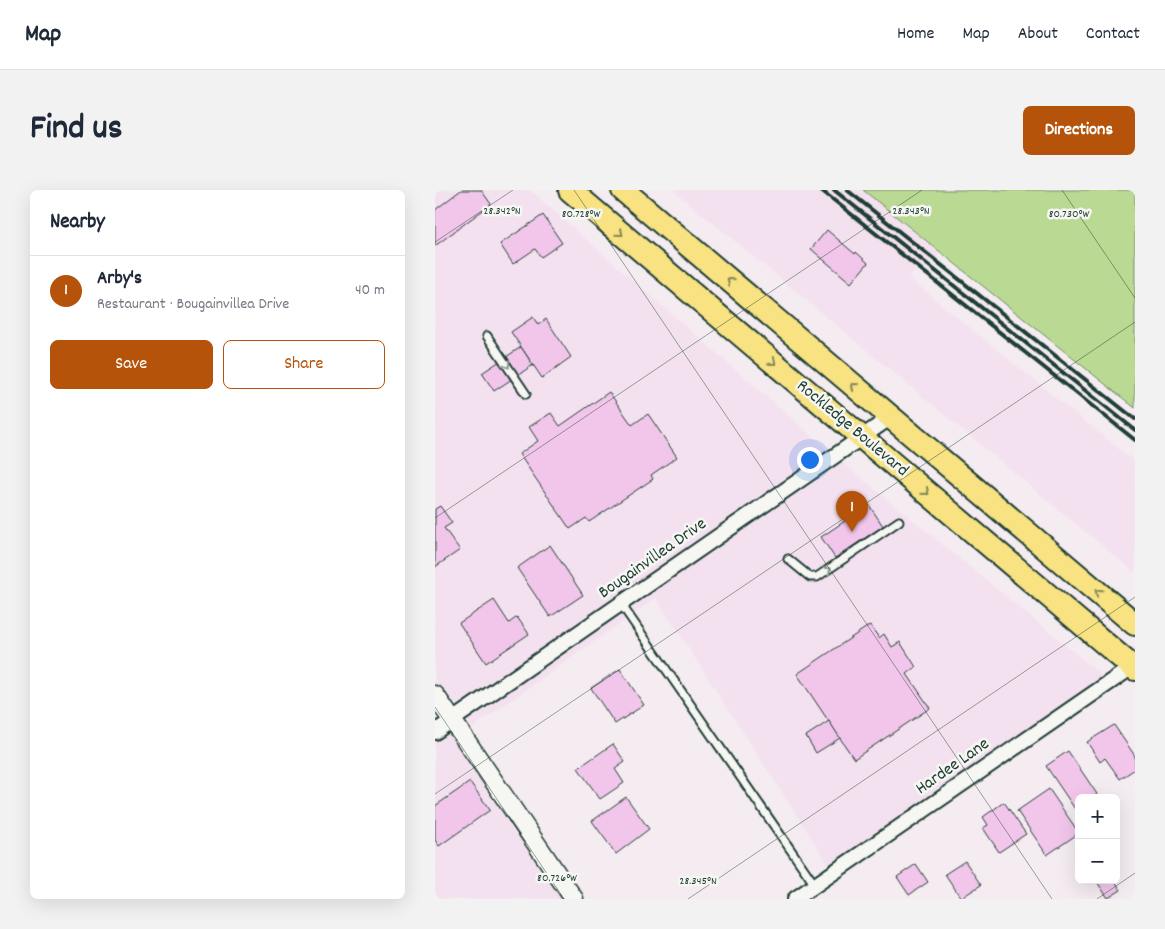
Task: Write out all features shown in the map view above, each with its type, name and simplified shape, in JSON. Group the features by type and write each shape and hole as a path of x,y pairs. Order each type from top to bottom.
{"main road":[{"name":"Rockledge Boulevard","path":"570,190 1134,667"},
{"name":"Rockledge Boulevard","path":"623,190 1135,624"}],"street":[{"name":"Bougainvillea Drive","path":"435,732 891,417"},
{"name":"Hardee Lane","path":"795,899 1134,667"},
{"path":"435,695 574,899"}],"lane":[{"path":"487,336 526,394"},
{"path":"788,559 810,577 817,577 899,521"},
{"path":"621,604 815,885"}],"shaded area":[{"path":"435,190 530,190 829,451 453,710 435,683"},
{"path":"673,190 863,190 941,254 908,277 1135,462 1135,573"},
{"path":"842,462 1104,677 819,873 829,865 656,598 468,731 463,723"},
{"path":"451,731 565,899 435,899 435,741"}],"green space":[{"path":"863,190 1135,190 1135,408"}],"building":[{"path":"461,190 481,190 491,204 435,246 435,210"},
{"path":"543,215 562,243 541,257 535,249 513,264 500,244"},
{"path":"827,230 868,263 851,283 811,249"},
{"path":"533,317 538,325 546,319 571,357 542,378 511,332"},
{"path":"521,347 533,365 494,391 482,373"},
{"path":"609,392 632,425 648,414 677,457 651,475 653,479 589,522 586,518 570,529 519,454 538,441 529,427 551,413 560,426"},
{"path":"869,505 883,526 835,558 821,537"},
{"path":"440,506 452,523 444,528 460,550 435,567 435,509"},
{"path":"550,545 583,595 550,617 517,568"},
{"path":"494,600 509,623 517,617 529,634 486,663 459,623"},
{"path":"870,625 879,638 884,634 892,647 900,642 916,667 907,674 930,708 854,759 797,674"},
{"path":"620,669 644,705 615,724 591,688"},
{"path":"829,721 840,738 816,753 806,736"},
{"path":"1114,725 1135,756 1135,769 1120,779 1105,758 1100,762 1087,742"},
{"path":"613,744 625,762 615,769 624,783 600,799 578,768"},
{"path":"1068,751 1097,794 1075,794 1075,809 1046,766"},
{"path":"470,782 490,810 439,846 435,840 435,806"},
{"path":"1049,789 1075,827 1075,836 1047,855 1017,811"},
{"path":"626,797 649,829 616,854 592,821"},
{"path":"1004,802 1026,834 999,852 983,828 988,825 983,817"},
{"path":"965,861 981,885 961,898 945,874"},
{"path":"916,864 928,882 909,895 897,877"},
{"path":"1098,884 1117,884 1121,890 1108,898"}],"railway":[{"path":"821,190 1135,440"},
{"path":"834,190 1135,430"},
{"path":"847,190 1135,419"}],"place":[{"name":"Arby's","path":"852,532"}]}
